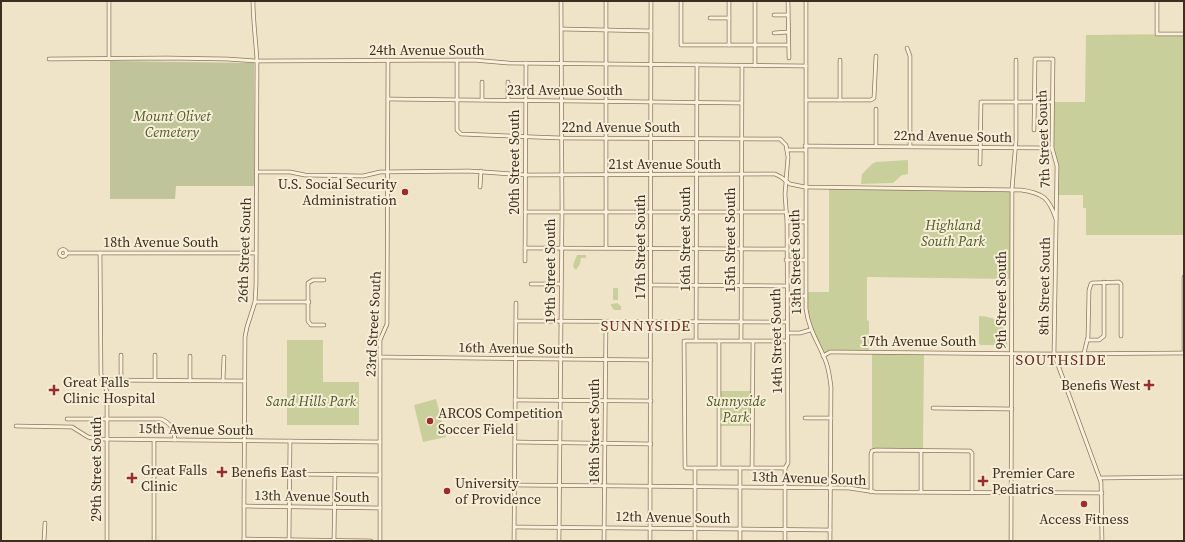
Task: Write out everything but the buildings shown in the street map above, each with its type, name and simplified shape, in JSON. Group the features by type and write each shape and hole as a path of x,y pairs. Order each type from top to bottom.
{"street":[{"path":"108,58 109,1"},
{"name":"26th Street South","path":"244,540 246,332 255,302 256,253 257,61 253,20 253,1"},
{"name":"19th Street South","path":"559,541 562,248 561,1"},
{"path":"606,1 606,248"},
{"name":"17th Street South","path":"650,541 652,1"},
{"path":"681,1 681,45 788,45"},
{"path":"729,1 729,45"},
{"path":"755,1 756,66"},
{"path":"788,1 789,58"},
{"name":"13th Street South","path":"806,1 805,296 810,330 823,356 830,377 830,541"},
{"path":"1157,1 1157,34 1184,34"},
{"path":"774,15 788,15"},
{"path":"710,18 729,18"},
{"path":"562,29 652,31"},
{"path":"774,32 788,32"},
{"path":"907,48 910,56 910,146"},
{"path":"806,100 871,100 874,98 876,56"},
{"name":"24th Avenue South","path":"49,59 227,59 257,61 457,60 561,64 806,66"},
{"name":"7th Street South","path":"1035,102 1035,59 1053,59 1052,148 1057,166 1056,219"},
{"name":"23rd Street South","path":"380,541 380,340 387,324 388,60"},
{"path":"457,60 457,100"},
{"path":"840,60 840,100"},
{"name":"9th Street South","path":"1011,541 1012,189 1014,148 1016,140 1016,60"},
{"name":"20th Street South","path":"526,63 526,260"},
{"name":"16th Street South","path":"696,341 697,65"},
{"name":"15th Street South","path":"741,342 742,66"},
{"path":"482,82 482,100"},
{"path":"508,82 508,100"},
{"name":"23rd Avenue South","path":"388,99 741,103"},
{"name":"22nd Avenue South","path":"457,100 457,130 458,133 464,135 561,138 776,139 783,142 788,150 805,148 876,146 1052,148"},
{"path":"980,164 981,102 1052,102"},
{"path":"1034,130 1035,102"},
{"path":"876,109 876,146"},
{"name":"14th Street South","path":"785,541 785,468 788,462 786,212 788,150"},
{"name":"21st Avenue South","path":"256,172 290,172 305,175 362,176 388,172 480,172 526,175 775,174 781,176 794,185 805,187 1012,189 1028,191 1046,198 1056,219"},
{"path":"480,172 480,187"},
{"path":"525,212 786,212"},
{"name":"8th Street South","path":"1054,354 1056,219"},
{"path":"787,222 805,222"},
{"path":"525,248 786,249"},
{"name":"18th Avenue South","path":"66,253 256,253"},
{"name":"29th Street South","path":"100,253 102,380 107,392 107,541"},
{"path":"786,260 805,260"},
{"path":"1184,277 1184,353"},
{"path":"324,280 313,280 308,283 309,324 324,325"},
{"path":"1084,353 1088,300 1091,284 1095,282 1119,282 1122,286 1121,336"},
{"path":"1086,340 1098,340 1104,336 1104,282"},
{"path":"531,284 561,284"},
{"path":"651,285 786,286"},
{"path":"787,296 805,296"},
{"path":"255,302 309,302"},
{"path":"514,541 516,303"},
{"path":"516,320 786,322"},
{"name":"18th Street South","path":"604,541 606,321"},
{"path":"787,333 800,333 810,330"},
{"path":"785,468 686,468 684,465 684,341 788,341"},
{"path":"719,342 719,468"},
{"path":"752,468 753,342"},
{"name":"17th Avenue South","path":"823,356 830,352 1054,354 1184,353"},
{"path":"121,354 121,380"},
{"path":"1054,354 1100,478 1102,493 1102,541"},
{"path":"155,355 155,380"},
{"path":"190,356 190,380"},
{"path":"223,381 224,357"},
{"name":"16th Avenue South","path":"380,357 651,360"},
{"path":"102,380 245,381"},
{"path":"515,400 651,401"},
{"path":"933,408 1012,409"},
{"path":"805,418 831,418"},
{"path":"67,419 161,419 171,425 175,433 175,440"},
{"name":"15th Avenue South","path":"16,426 66,426 72,427 88,437 96,439 380,442"},
{"path":"154,440 154,541"},
{"path":"289,540 290,441"},
{"path":"515,442 650,444"},
{"path":"921,450 921,492"},
{"path":"870,492 872,451 921,450 971,452 972,493"},
{"path":"695,468 695,541"},
{"path":"740,468 740,541"},
{"path":"289,474 380,475"},
{"path":"334,541 335,474"},
{"path":"1100,478 1184,476"},
{"name":"13th Avenue South","path":"515,485 849,488 870,492 1102,493"},
{"name":"13th Avenue South","path":"244,506 380,508"},
{"path":"44,541 45,523"},
{"name":"12th Avenue South","path":"515,527 830,530"},
{"path":"244,540 371,541"}],"green space":[{"path":"1184,34 1184,235 1086,235 1086,208 1083,208 1083,195 1056,195 1057,166 1052,148 1052,102 1085,102 1086,35"},
{"name":"Mount Olivet Cemetery","path":"110,61 254,63 254,186 176,186 175,199 110,199"},
{"path":"908,160 908,174 902,175 893,183 861,184 862,174 872,164 876,162"},
{"name":"Highland South Park","path":"829,187 1012,189 1012,279 867,277 869,352 836,352 823,356 810,330 805,292 829,292"},
{"path":"577,255 586,255 586,258 581,258 580,264 576,270 573,265"},
{"path":"613,288 618,288 618,300 613,300"},
{"path":"617,303 621,306 621,310 614,310 611,306 611,304"},
{"path":"979,316 992,318 1004,328 1007,345 979,344"},
{"name":"Sand Hills Park","path":"287,340 323,340 323,382 359,382 359,425 287,425"},
{"path":"872,352 924,352 923,451 872,451"},
{"name":"Sunnyside Park","path":"719,391 753,391 753,426 719,426"},
{"name":"ARCOS Competition Soccer Field","path":"436,399 446,437 423,442 414,405"}],"place":[{"name":"U.S. Social Security Administration","path":"405,192"},
{"name":"Benefis West","path":"1149,385"},
{"name":"Great Falls Clinic Hospital","path":"54,390"},
{"name":"ARCOS Competition Soccer Field","path":"430,421"},
{"name":"Benefis East","path":"222,472"},
{"name":"Great Falls Clinic","path":"132,478"},
{"name":"Premier Care Pediatrics","path":"983,481"},
{"name":"University of Providence","path":"447,491"},
{"name":"Access Fitness","path":"1084,504"}],"district":[{"name":"SUNNYSIDE","path":"646,325"},
{"name":"SOUTHSIDE","path":"1061,359"}]}
